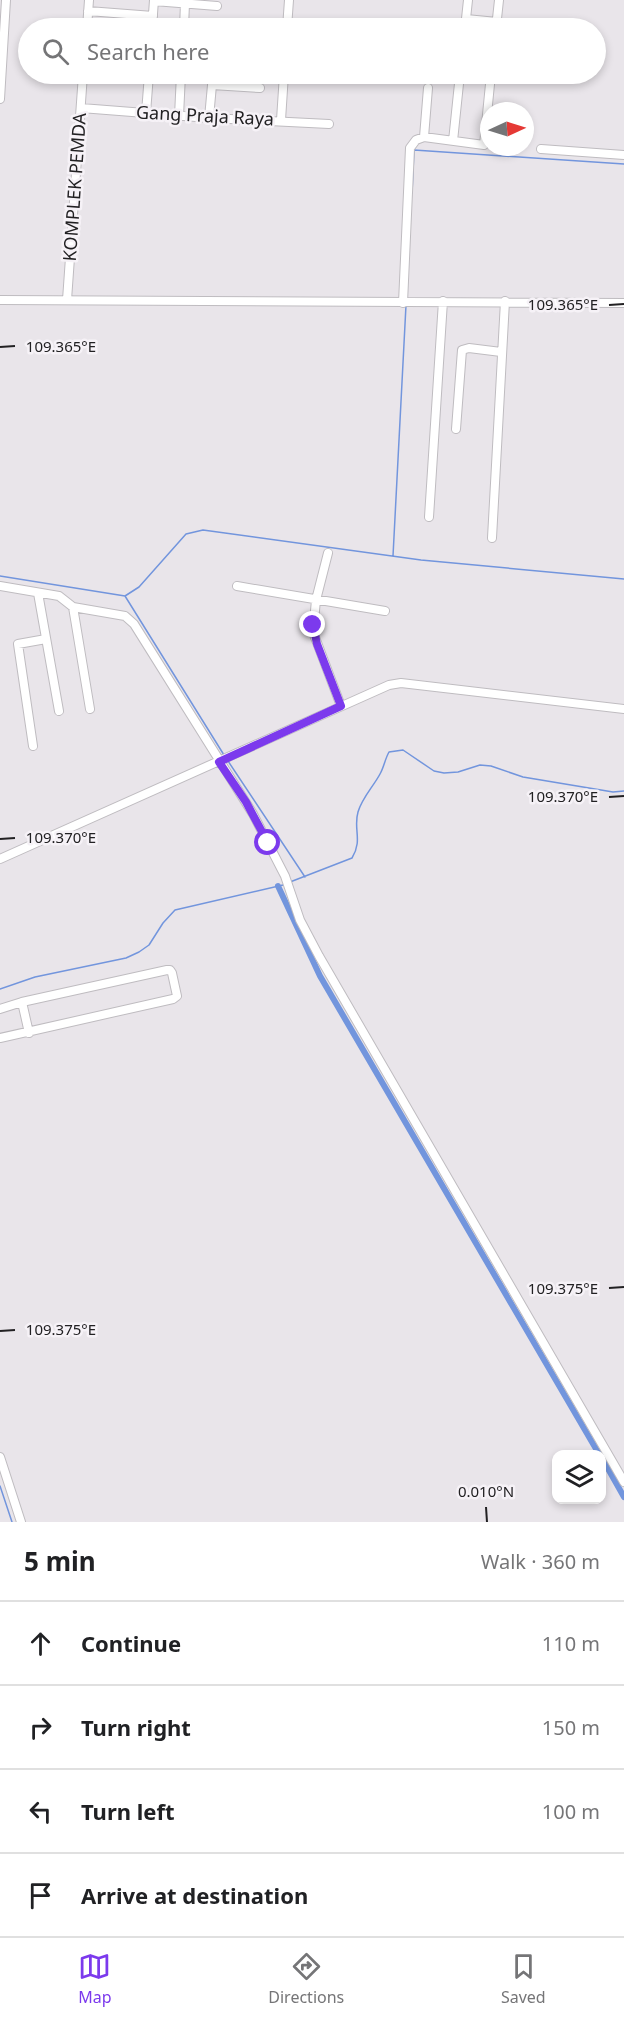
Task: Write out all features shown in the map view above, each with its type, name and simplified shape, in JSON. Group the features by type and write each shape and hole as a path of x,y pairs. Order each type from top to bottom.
{"street":[{"path":"0,99 2,34 6,0"},
{"path":"88,18 89,0"},
{"path":"88,11 153,16 154,0 218,3 217,18"},
{"path":"288,18 289,0"},
{"path":"466,18 468,0"},
{"path":"497,18 499,0"},
{"path":"184,18 185,3"},
{"name":"KOMPLEK PEMDA","path":"67,300 82,84"},
{"path":"146,113 148,84"},
{"path":"179,116 181,84"},
{"path":"280,120 283,84"},
{"path":"453,141 459,84"},
{"path":"405,303 410,148 416,140 423,137 484,145 490,84"},
{"path":"209,118 212,85 260,88"},
{"path":"423,137 428,88"},
{"name":"Gang Praja Raya","path":"81,108 329,124"},
{"path":"541,149 624,155"},
{"path":"0,300 624,303"},
{"path":"429,517 442,301"},
{"path":"492,538 501,352 504,345 506,301"},
{"path":"456,429 462,350 469,348 501,352"},
{"path":"328,553 316,600 313,632 341,706"},
{"path":"0,586 59,596 73,607 125,616 129,619 224,759 285,876 300,920 319,956 624,1482"},
{"path":"237,586 384,612"},
{"path":"38,593 59,711"},
{"path":"73,607 90,709"},
{"path":"33,746 18,644 46,639"},
{"path":"0,859 389,685 401,683 624,709"},
{"path":"0,1008 167,970 172,973 176,998 0,1038"},
{"path":"22,1002 29,1033"},
{"path":"0,1457 21,1522"}],"waterway":[{"path":"412,193 414,150 624,164"},
{"path":"393,556 406,305"},
{"path":"125,596 139,587 186,534 203,530 421,560 624,579"},
{"path":"0,576 125,596 224,755"},
{"path":"290,882 352,858 357,846 358,812 380,774 389,752 403,750 434,771 444,773 458,772 480,765 491,766 523,777 613,792 624,791"},
{"path":"228,761 305,877"},
{"path":"0,989 35,977 126,958 149,945 163,923 175,910 283,885"},
{"path":"278,886 320,976 597,1450"},
{"path":"606,1465 624,1497"},
{"path":"0,1486 12,1522"}],"route":[{"path":"268,843 246,802 219,762 341,706 317,644 313,625"}]}
